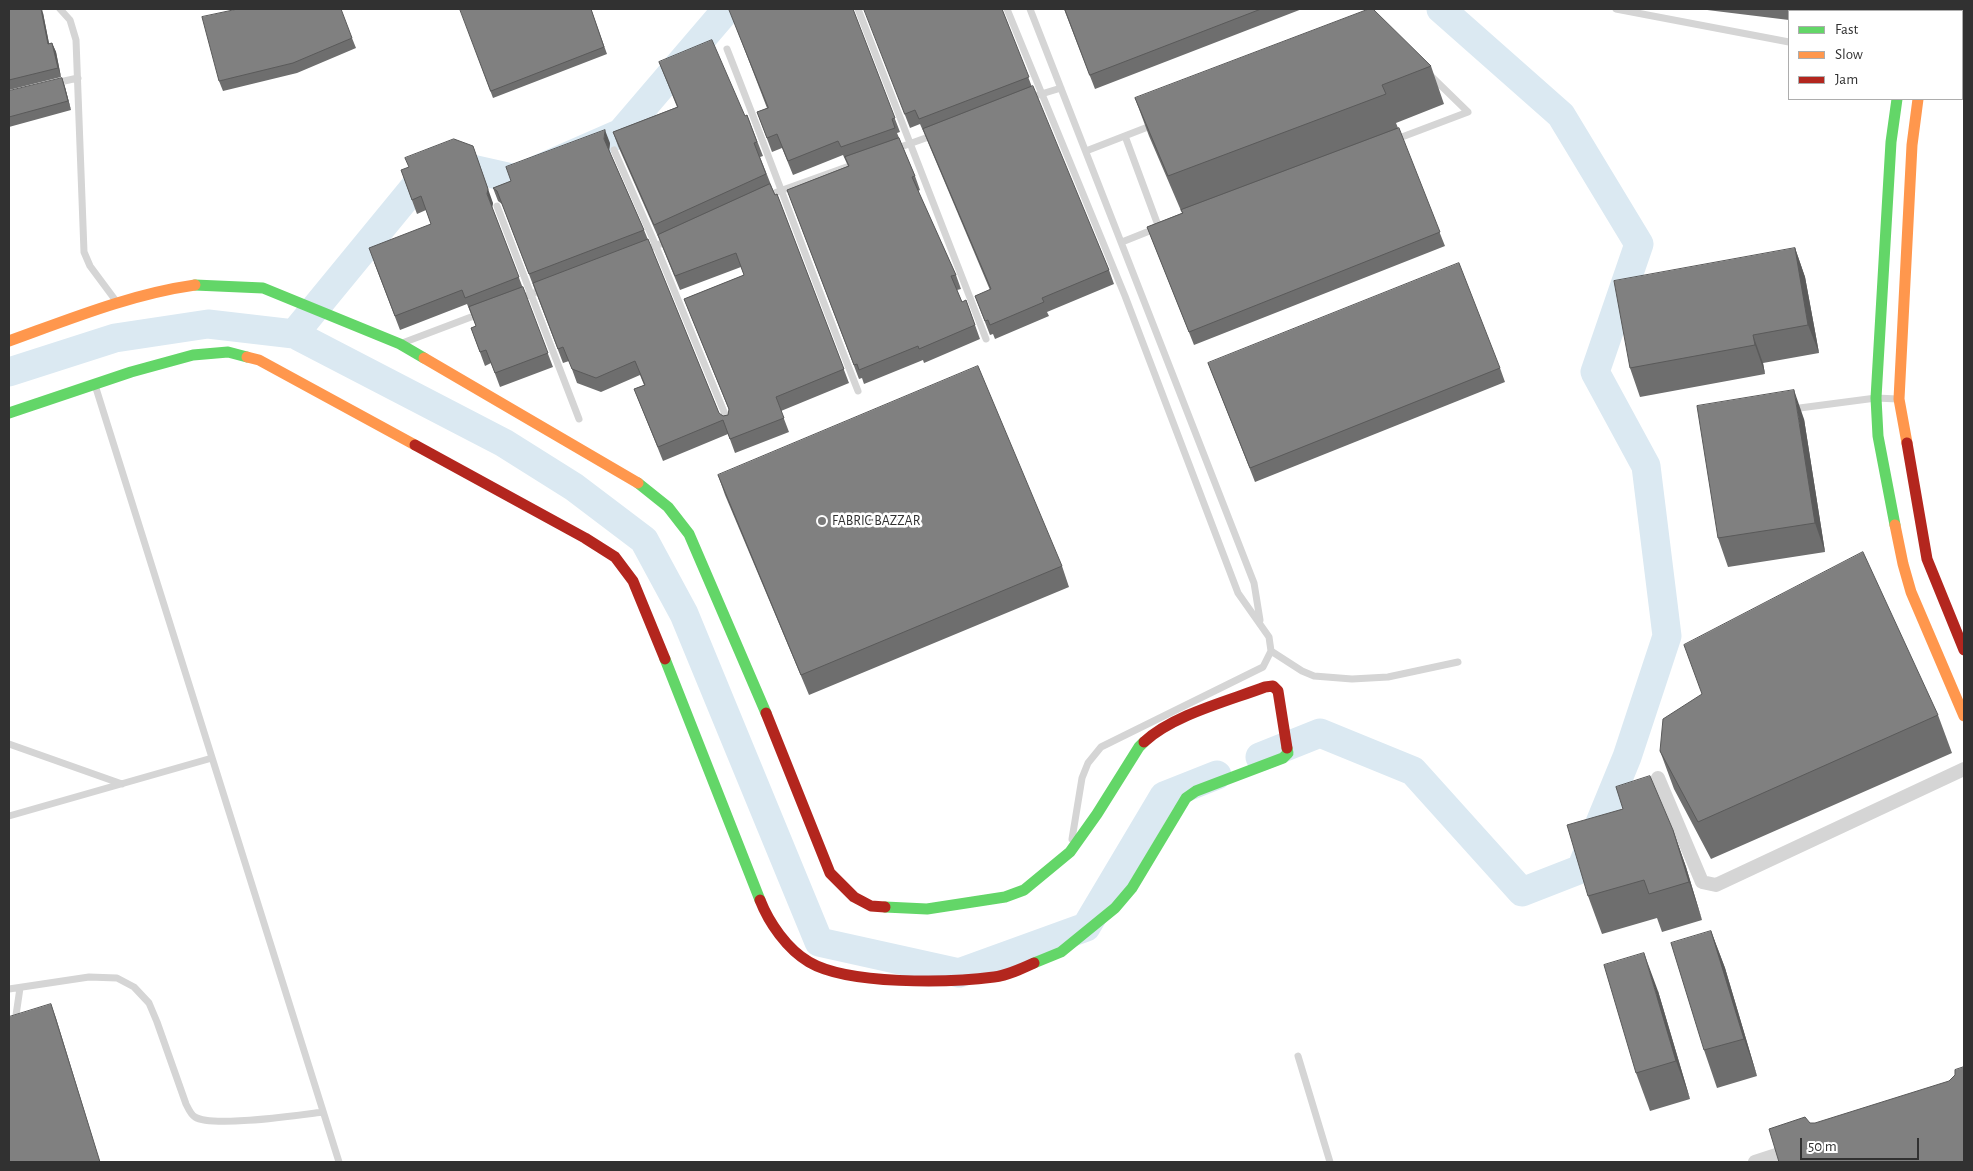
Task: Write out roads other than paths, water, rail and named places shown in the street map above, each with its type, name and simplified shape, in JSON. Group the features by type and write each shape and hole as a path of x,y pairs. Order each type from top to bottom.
{"street":[{"path":"1897,100 1891,142 1876,398 1878,436 1915,561 1964,650"},
{"path":"1918,100 1912,145 1899,400 1915,561 1911,592 1964,716"},
{"path":"9,341 164,289 200,284 263,288 400,344 624,474 657,496 677,515 689,534 768,717 830,873 854,897 871,906 927,909 1006,897 1024,890 1070,852 1097,814 1139,747 1154,733 1173,722 1265,687 1273,686 1278,691 1288,753 1283,758 1196,791 1186,798 1132,888 1115,908 1061,952 1016,971 996,977 937,981 870,978 831,970 809,962 788,945 764,911 648,614 633,580 615,557 585,538 259,360 228,352 192,354 9,413"},
{"path":"1658,778 1702,882 1716,885 1964,769"},
{"path":"1755,1162 1810,1144"}],"lane":[{"path":"60,9 70,20 76,40 84,252 90,266 118,303"},
{"path":"858,9 986,339"},
{"path":"1007,9 1125,296 1238,592 1268,636 1272,651 1308,673 1352,679 1388,677 1458,662"},
{"path":"1030,9 1254,583 1260,623"},
{"path":"1616,9 1788,42"},
{"path":"727,49 858,391"},
{"path":"1384,143 1468,112 1422,67"},
{"path":"44,86 78,78"},
{"path":"1033,97 1061,88"},
{"path":"1086,151 1161,122"},
{"path":"892,150 945,130"},
{"path":"1125,136 1159,228"},
{"path":"614,150 656,246 729,425"},
{"path":"755,201 782,189 865,160"},
{"path":"497,206 580,419"},
{"path":"1122,242 1168,224"},
{"path":"638,253 674,238"},
{"path":"514,300 550,287"},
{"path":"400,344 488,311"},
{"path":"95,384 338,1162"},
{"path":"1782,410 1876,398 1899,400"},
{"path":"1070,852 1082,778 1088,763 1101,747 1263,667 1272,651"},
{"path":"9,744 122,784"},
{"path":"9,816 212,758"},
{"path":"9,990 89,977 117,978 134,987 149,1003 186,1104 194,1117 206,1121 225,1121 323,1112"},
{"path":"9,1029 15,1022 20,988"},
{"path":"1298,1056 1330,1162"}],"waterway":[{"path":"294,334 436,161 516,179 621,133 727,9"},
{"path":"1260,757 1320,733 1413,771 1522,892 1581,869 1627,757 1667,636 1646,466 1595,372 1639,244 1561,115 1441,9"},
{"path":"9,372 115,338 208,324 294,334 504,443 574,487 644,540 684,614 819,942 959,973 1086,927 1164,796 1217,775"}],"place":[{"name":"FABRIC BAZZAR","path":"822,521"}]}
